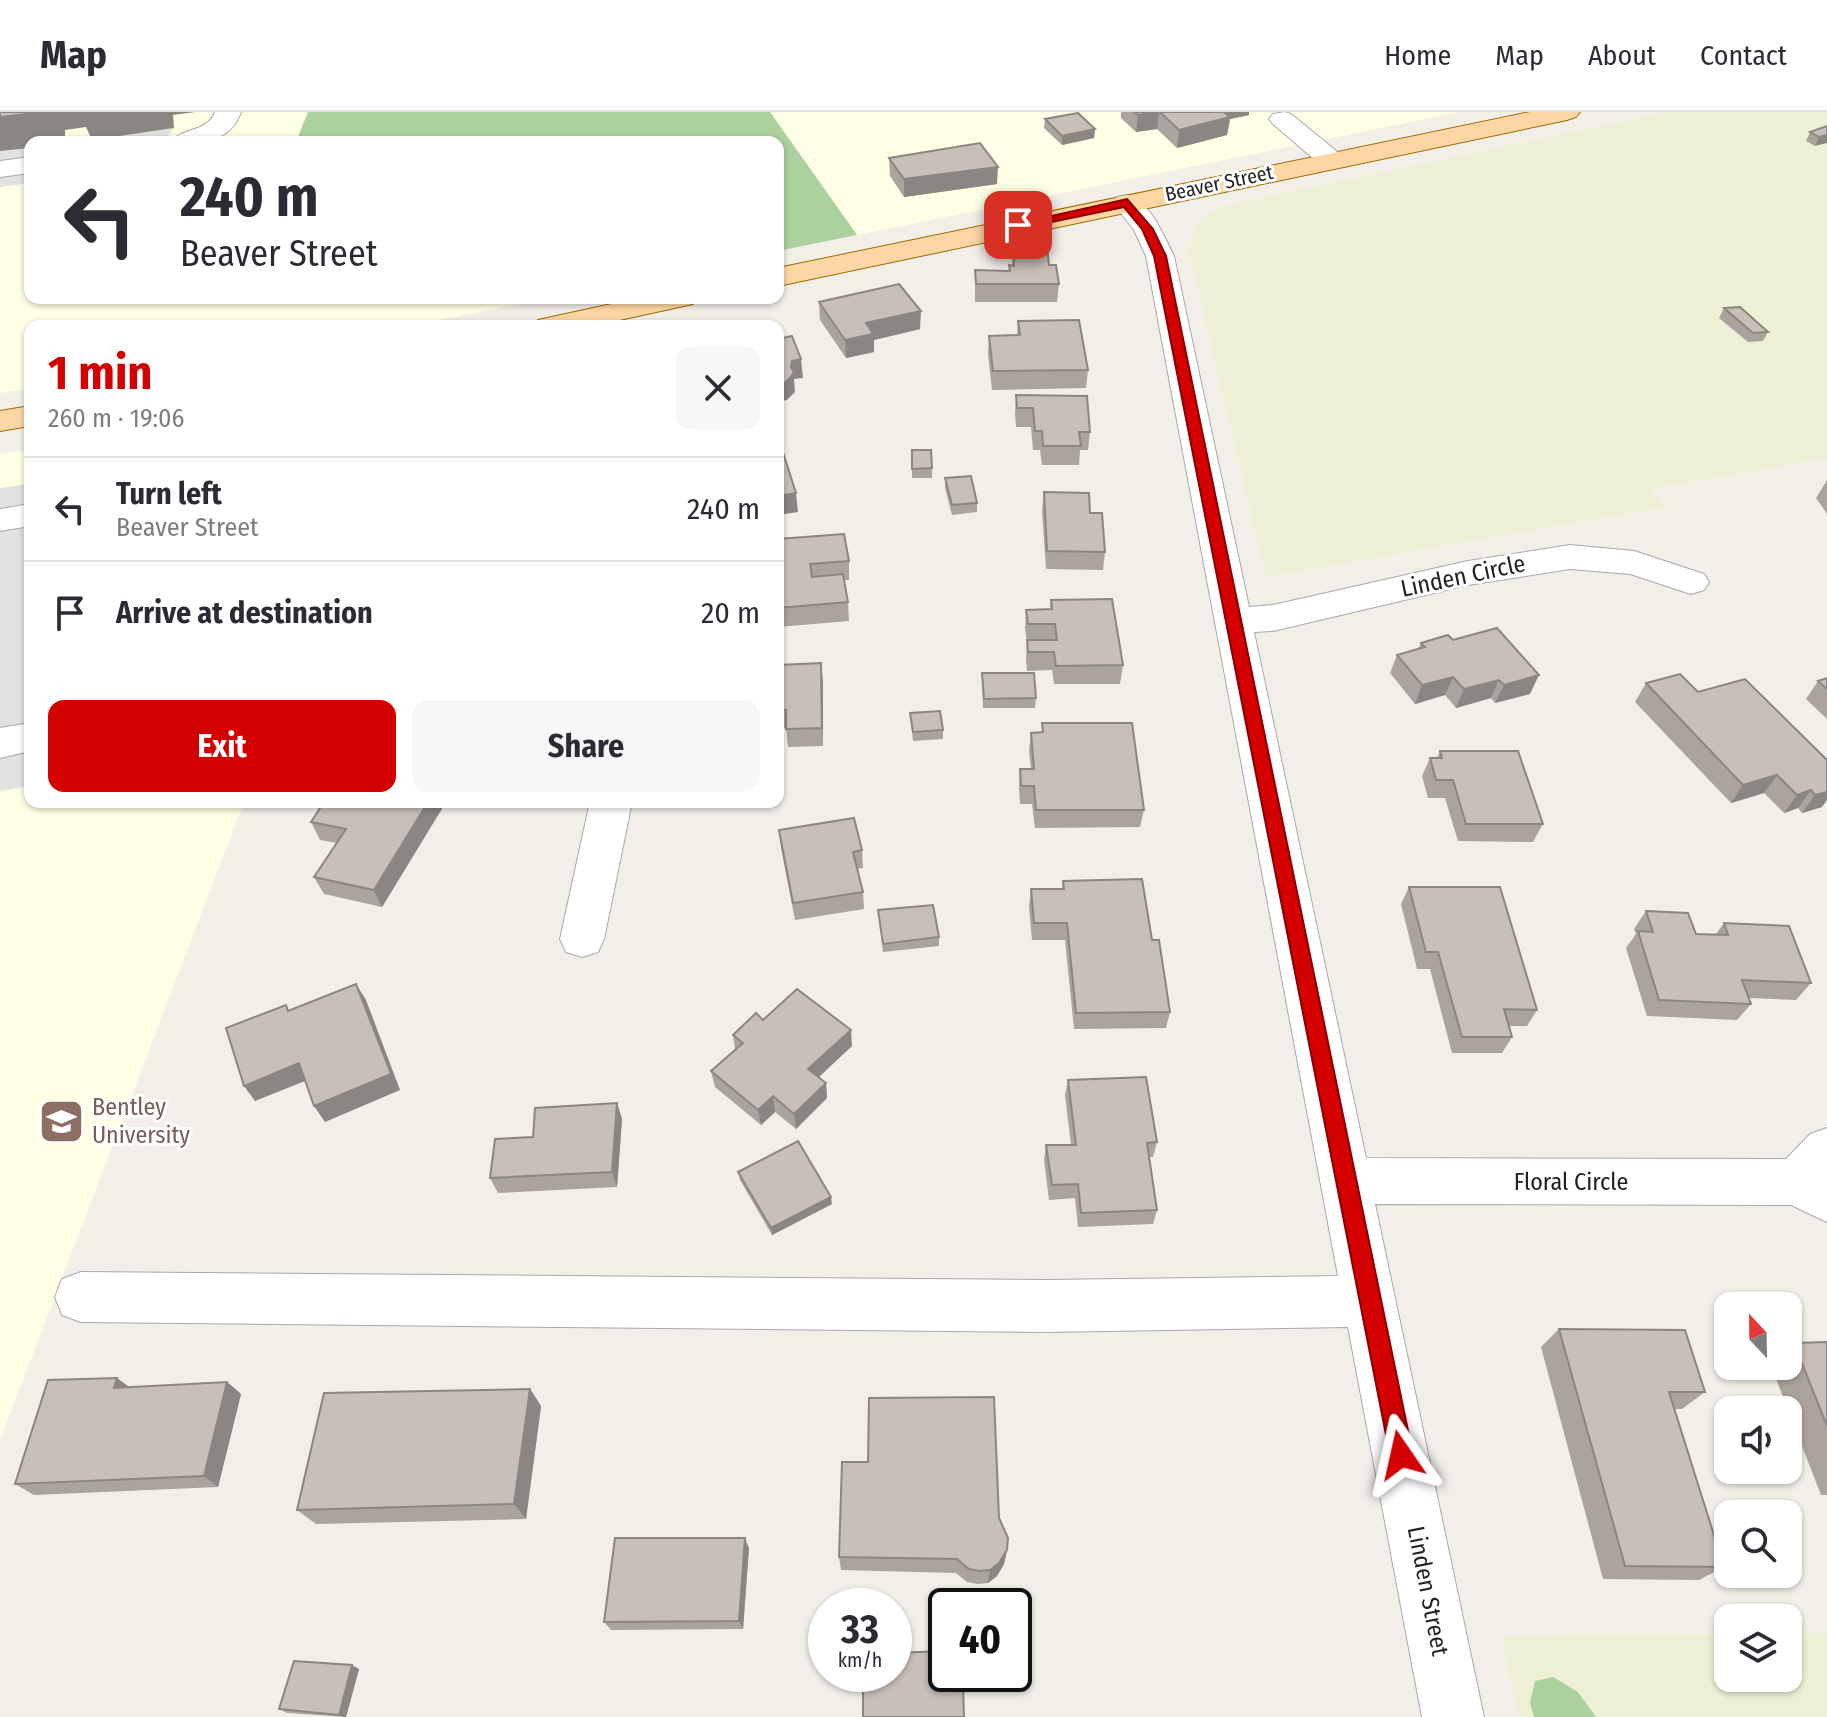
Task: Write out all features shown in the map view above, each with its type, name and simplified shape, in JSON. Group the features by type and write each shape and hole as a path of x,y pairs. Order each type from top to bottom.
{"main road":[{"name":"Beaver Street","path":"784,276 1567,112"},
{"path":"594,320 658,304"},
{"path":"0,421 24,417"}],"street":[{"path":"205,136 226,120 228,112"},
{"path":"1282,119 1331,160"},
{"path":"0,169 24,166"},
{"name":"Linden Street","path":"1127,203 1147,229 1160,256 1453,1717"},
{"path":"0,520 24,516"},
{"name":"Linden Circle","path":"1234,621 1273,618 1468,573 1570,557 1634,563 1691,582"},
{"path":"0,743 24,738"},
{"path":"582,939 610,808"},
{"name":"Floral Circle","path":"1346,1181 1817,1177"},
{"path":"81,1297 1047,1306 1371,1301"}],"shaded area":[{"path":"0,112 308,112 298,136 24,136 24,304 520,304 439,320 24,320 24,390 0,393"},
{"path":"770,112 1460,112 857,235"},
{"path":"1666,112 1827,112 1827,458 1651,489 1665,507 1266,577 1189,252 1193,230 1198,222 1217,209 1242,202"},
{"path":"174,128 168,136 118,136"},
{"path":"24,149 24,184 0,187 0,151"},
{"name":"Bentley University","path":"24,450 24,808 242,808 0,1440 0,454"},
{"path":"24,485 24,787 0,791 0,488"},
{"path":"1827,1633 1827,1717 1519,1717 1501,1636 1714,1634 1714,1692 1802,1692 1802,1634"}],"green space":[{"path":"308,112 770,112 857,235 784,250 784,136 298,136"},
{"path":"1553,1677 1578,1692 1596,1717 1534,1717 1530,1703 1535,1681"}],"building":[{"path":"0,112 46,112 0,117"},
{"path":"1160,112 1224,112 1230,117 1179,130"},
{"path":"1078,113 1095,129 1062,136 1045,119"},
{"path":"1827,126 1827,135 1819,137 1810,132"},
{"path":"980,143 998,167 904,179 889,158"},
{"path":"1013,247 1047,247 1049,265 1056,265 1059,284 976,284 975,270 1010,271 1009,265 1014,266"},
{"path":"899,284 921,311 866,323 873,334 845,340 819,302"},
{"path":"1740,307 1768,332 1753,333 1724,308"},
{"path":"1079,320 1088,370 993,371 989,336 1020,335 1018,321"},
{"path":"792,336 801,359 792,361 794,373 784,382 784,338"},
{"path":"1016,395 1087,396 1090,432 1079,432 1081,446 1043,446 1042,431 1035,431 1033,408 1017,408"},
{"path":"912,450 931,450 932,468 912,469"},
{"path":"784,456 796,493 784,495"},
{"path":"971,476 977,503 952,505 945,478"},
{"path":"1044,492 1089,493 1090,513 1102,513 1105,552 1047,551"},
{"path":"844,534 849,561 810,564 812,577 843,574 848,602 784,607 784,539"},
{"path":"1112,599 1123,665 1056,666 1054,652 1028,652 1027,640 1057,640 1055,624 1028,624 1026,610 1052,609 1051,600"},
{"path":"1497,628 1539,675 1504,685 1499,680 1464,689 1453,677 1422,685 1397,655 1425,647 1421,643 1448,635 1453,640"},
{"path":"821,663 822,728 786,729 784,665"},
{"path":"982,673 1034,673 1036,698 984,699"},
{"path":"1680,674 1698,692 1745,679 1827,760 1827,792 1815,795 1811,790 1797,795 1777,775 1743,785 1646,683"},
{"path":"1827,678 1827,689 1818,681"},
{"path":"940,711 943,730 913,732 910,713"},
{"path":"1042,723 1132,723 1144,810 1036,810 1034,786 1021,786 1020,769 1034,769 1031,733 1043,732"},
{"path":"1440,751 1518,751 1543,824 1466,824 1453,780 1436,780 1430,758 1442,758"},
{"path":"320,808 424,808 374,890 314,877 346,829 311,822"},
{"path":"854,818 862,850 853,852 863,892 793,903 779,830"},
{"path":"1142,879 1152,940 1159,940 1170,1012 1076,1013 1067,923 1034,923 1031,889 1064,889 1063,881"},
{"path":"1409,887 1500,887 1537,1010 1504,1009 1512,1037 1462,1037 1438,952 1426,952"},
{"path":"933,905 939,937 883,944 878,910"},
{"path":"1646,911 1688,913 1696,934 1728,935 1724,923 1789,926 1811,983 1742,980 1751,1004 1659,1000 1638,931 1653,932"},
{"path":"356,984 391,1074 314,1106 299,1063 244,1086 226,1028 286,1005 288,1011"},
{"path":"797,989 851,1030 808,1069 826,1083 794,1114 773,1096 758,1110 711,1071 743,1043 733,1035 756,1013 763,1020"},
{"path":"1146,1077 1157,1142 1147,1143 1157,1210 1081,1213 1078,1184 1052,1185 1046,1145 1076,1145 1068,1080"},
{"path":"617,1103 612,1172 490,1178 495,1139 533,1137 535,1108"},
{"path":"798,1141 831,1197 771,1228 738,1172"},
{"path":"1559,1329 1685,1330 1705,1392 1669,1392 1714,1535 1714,1567 1625,1566"},
{"path":"1827,1342 1827,1426 1802,1363 1802,1343"},
{"path":"117,1378 114,1388 227,1382 204,1476 15,1484 48,1380"},
{"path":"530,1389 514,1504 297,1510 324,1393"},
{"path":"994,1397 999,1518 1008,1538 1007,1550 999,1563 990,1570 980,1571 969,1569 957,1559 839,1557 842,1462 868,1462 869,1398"},
{"path":"615,1538 745,1538 739,1621 604,1622"},
{"path":"912,1652 928,1652 928,1692 963,1692 964,1717 863,1717 863,1692 912,1692"},
{"path":"294,1661 352,1665 339,1715 279,1709"}],"place":[{"name":"Bentley University","path":"61,1121"}],"route":[{"path":"1018,225 1127,203 1147,229 1160,256 1401,1455"}]}
